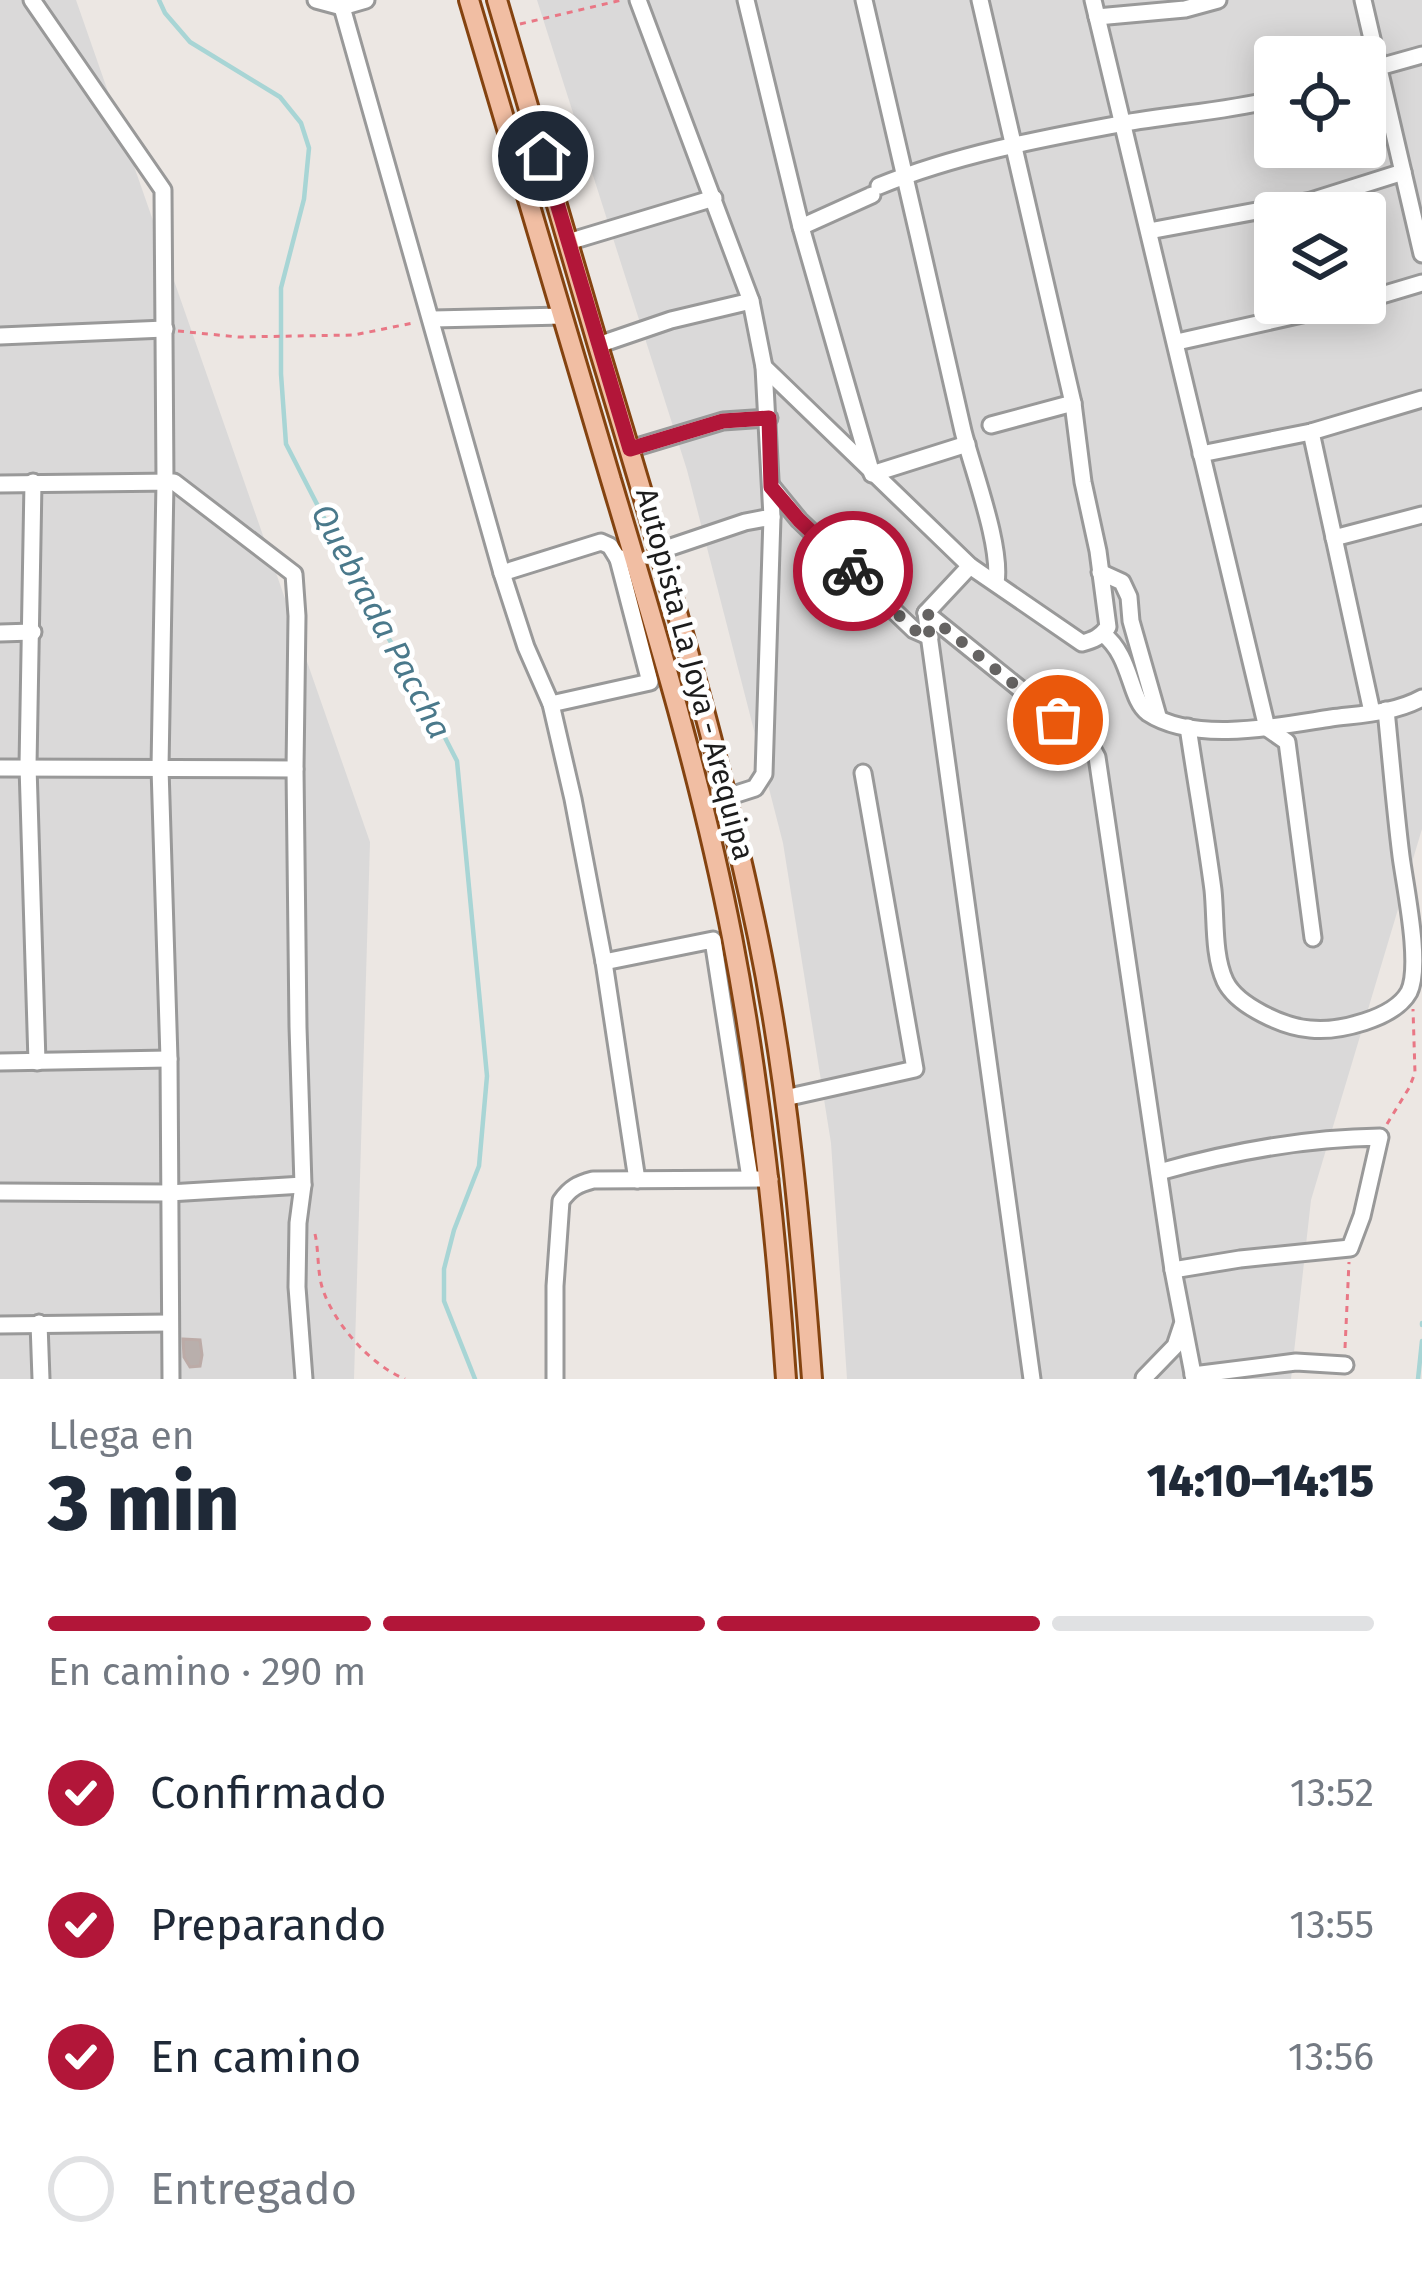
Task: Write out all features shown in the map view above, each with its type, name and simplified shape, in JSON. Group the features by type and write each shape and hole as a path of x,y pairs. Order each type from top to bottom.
{"main road":[{"name":"Autopista La Joya - Arequipa","path":"470,0 563,316 626,558 689,748 757,1084 760,1178 779,1264 786,1379"},
{"name":"Autopista La Joya - Arequipa","path":"497,0 727,797 759,941 785,1098 812,1379"}],"street":[{"path":"32,0 164,190 160,768 169,1059 171,1379"},
{"path":"316,0 366,0"},
{"path":"638,0 752,301 764,367 772,517 764,775 755,788 727,797"},
{"path":"746,0 801,227 872,474"},
{"path":"864,0 998,567 996,583"},
{"path":"764,367 970,566 1082,643 1095,640 1108,627 1073,403 980,0"},
{"path":"1218,0 1185,9 1095,8 1267,728 1287,742 1313,938"},
{"path":"1363,0 1368,36"},
{"path":"341,3 502,573 551,704 604,962 637,1180"},
{"path":"1386,65 1422,56"},
{"path":"801,227 905,176 941,164 1123,123 1254,104"},
{"path":"1386,117 1422,254"},
{"path":"1149,231 1311,201 1402,172"},
{"path":"568,242 714,198"},
{"path":"1386,293 1422,283"},
{"path":"598,345 671,320 752,301"},
{"path":"433,320 563,316"},
{"path":"1177,342 1257,324"},
{"path":"0,335 165,329"},
{"path":"1202,454 1311,432 1422,399"},
{"path":"991,425 1073,403"},
{"path":"630,449 723,421 769,418"},
{"path":"1188,727 1219,960 1232,990 1276,1021 1304,1029 1329,1030 1361,1023 1400,1002 1411,989 1414,940 1379,711 1311,432"},
{"path":"872,474 967,444"},
{"path":"33,482 28,766 38,1062"},
{"path":"0,484 175,482 294,574 303,1185 297,1287 304,1379"},
{"path":"771,487 914,630 930,637"},
{"path":"1334,538 1422,515"},
{"path":"659,551 772,517"},
{"path":"502,573 601,542 626,558 650,682 551,704"},
{"path":"926,613 970,566"},
{"path":"1100,572 1122,583 1130,597 1131,621 1158,716"},
{"path":"926,613 1032,1379"},
{"path":"926,613 1090,746 1097,757 1193,1377 1295,1362 1345,1364"},
{"path":"0,633 33,632"},
{"path":"1102,634 1121,653 1147,712 1188,727 1267,728 1406,706 1422,698"},
{"path":"0,768 295,769"},
{"path":"785,1098 915,1069 863,772"},
{"path":"1414,940 1422,917"},
{"path":"555,1379 561,1201 577,1184 760,1178 712,940 604,962"},
{"path":"0,1062 169,1059"},
{"path":"1159,1172 1219,1155 1380,1137 1350,1248 1173,1270"},
{"path":"0,1192 169,1193 303,1185"},
{"path":"1143,1378 1175,1346 1183,1322"},
{"path":"39,1323 41,1379"},
{"path":"0,1325 169,1323"},
{"path":"1143,1378 1168,1378"}],"path":[{"path":"505,27 624,0"},
{"path":"165,329 238,337 354,334 433,320"},
{"path":"1380,1137 1414,1073 1411,989"},
{"path":"298,1223 316,1234 323,1290 351,1336 371,1360 405,1379"},
{"path":"1345,1364 1350,1248"}],"shaded area":[{"path":"0,0 76,0 370,842 354,1379 0,1379"},
{"path":"537,0 1422,0 1422,829 1311,1200 1291,1379 847,1379 831,1143 783,843 687,470"}],"building":[{"path":"183,1339 200,1340 200,1366 190,1367"}],"waterway":[{"name":"Quebrada Paccha","path":"159,0 190,42 280,97 301,123 309,148 304,199 281,288 286,444 373,613 457,761 487,1076 479,1166 454,1230 444,1269 444,1301 475,1379"},
{"path":"1418,1379 1422,1341"}],"way so far":[{"path":"853,571 914,630 930,637 926,613 1058,720"}],"route":[{"path":"543,156 630,449 723,421 769,418 771,487 853,571"}]}
